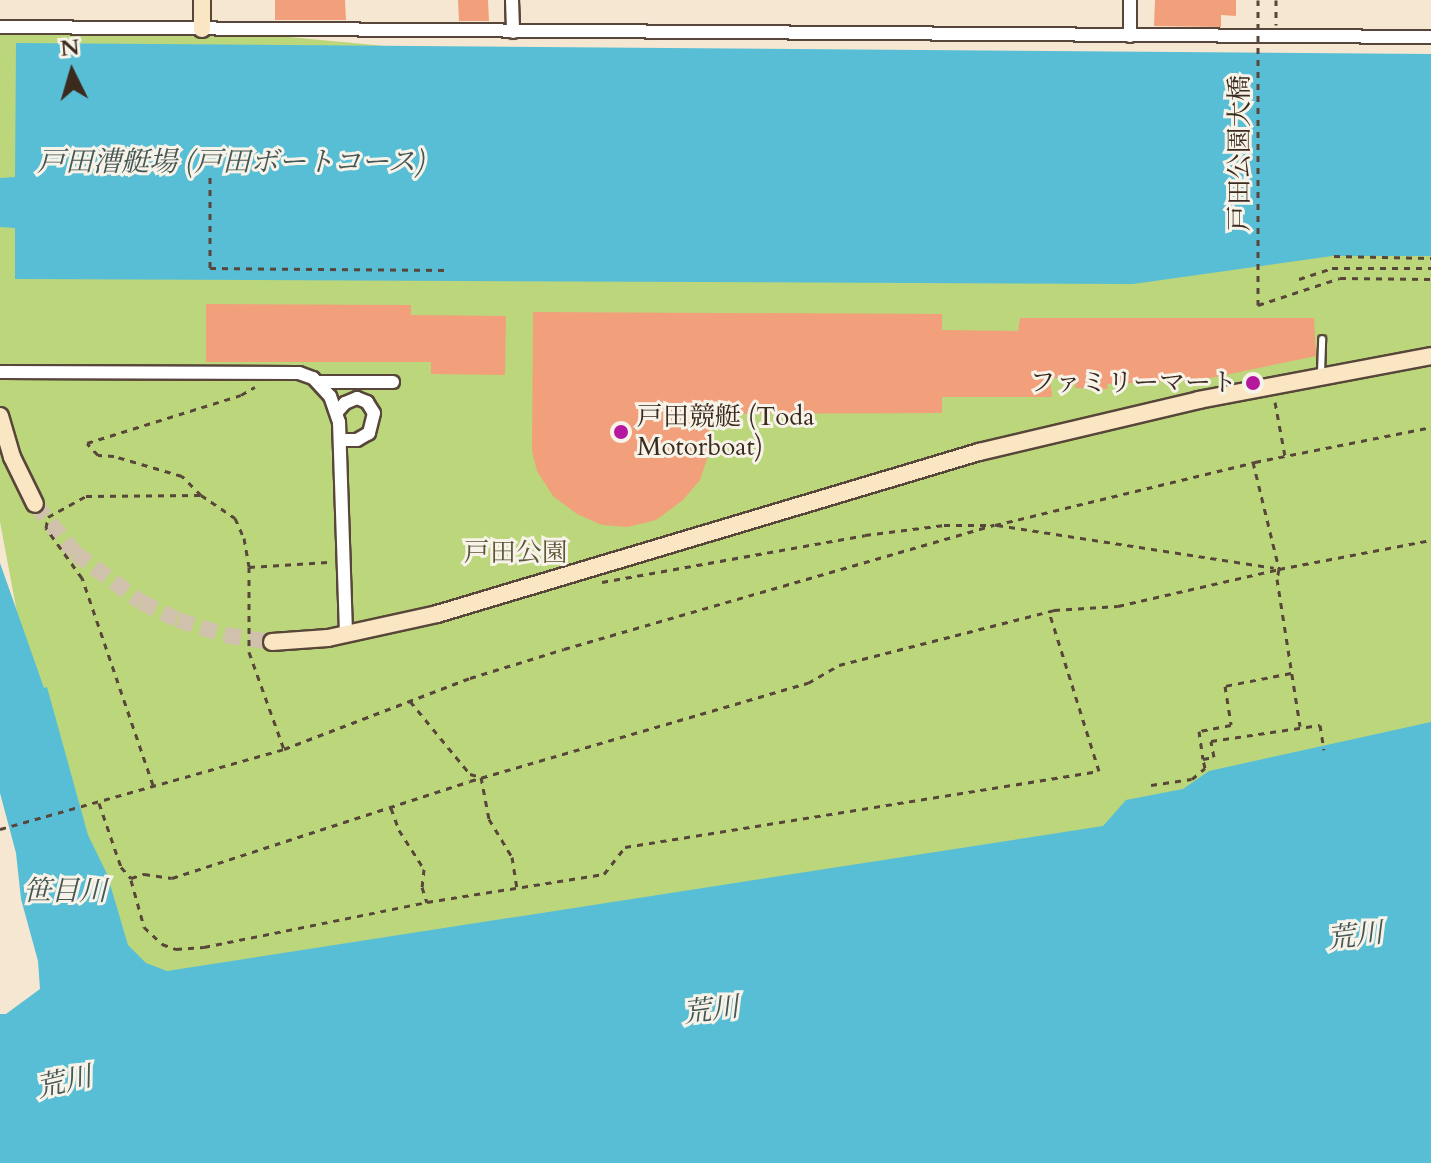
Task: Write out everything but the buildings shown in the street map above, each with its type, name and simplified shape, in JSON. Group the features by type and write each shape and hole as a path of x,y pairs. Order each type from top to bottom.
{"street":[{"path":"202,0 202,29"},
{"path":"512,0 513,32"},
{"path":"1130,0 1130,36"},
{"path":"0,27 1431,37"},
{"path":"272,642 346,635 437,614 979,452 1199,400 1431,356"},
{"path":"0,372 299,373 319,382 393,382"},
{"path":"319,382 337,412 340,440 346,635"},
{"path":"337,412 345,403 357,398 367,402 374,413 369,433 357,440 340,440"},
{"path":"0,416 12,457 35,504"}],"lane":[{"path":"1321,377 1322,339"}],"path":[{"name":"戸田公園大橋","path":"1258,0 1258,305 1340,278 1431,279"},
{"path":"1276,0 1276,36"},
{"path":"210,177 210,268 450,270"},
{"path":"1334,256 1431,258"},
{"path":"1299,279 1332,268 1431,268"},
{"path":"258,372 251,391 87,443 98,455 114,456 182,476 201,495 239,523 249,567 249,652 284,749"},
{"path":"1285,456 1274,402 1286,397"},
{"path":"0,829 284,749 410,701 564,649 995,525 1253,462 1431,427"},
{"path":"1253,462 1279,569 1277,579 1300,727"},
{"path":"153,786 82,578 59,550 45,522 86,496 201,495"},
{"path":"592,584 865,535 944,525 995,525 1279,569"},
{"path":"131,878 144,874 172,878 481,777 808,683 839,665 1049,611 1118,606 1279,569 1431,540"},
{"path":"249,567 328,562"},
{"path":"99,802 121,867 131,878 144,927 162,944 176,949 204,947 427,902 604,874 625,847 1099,771 1049,611"},
{"path":"1151,785 1192,779 1205,768 1199,731 1231,725 1225,686 1291,673"},
{"path":"410,701 470,774 481,777"},
{"path":"1203,759 1214,757 1211,741 1320,725 1324,750"},
{"path":"481,777 489,819 512,857 517,887"},
{"path":"390,807 399,830 424,869 422,887 427,902"}],"green space":[{"name":"戸田公園","path":"0,27 202,29 385,46 1431,61 1431,947 109,1104 0,522"}],"water":[{"name":"戸田漕艇場 (戸田ボートコース)","path":"16,43 1431,54 1431,256 1332,256 1133,284 15,279 15,228 0,227 0,178 15,177"},
{"path":"0,563 44,688 47,687 88,835 107,874 128,945 146,963 167,971 1103,826 1126,800 1183,789 1209,771 1431,722 1431,1163 0,1163 0,1014 6,1014 40,989 38,961 21,899 16,853 0,793"}],"tunnel":[{"path":"35,504 75,553 141,602 178,620 225,635 272,642"}],"place":[{"name":"ファミリーマート","path":"1253,383"},
{"name":"戸田競艇 (Toda Motorboat)","path":"621,432"}],"water label":[{"name":"笹目川","path":"65,891"},
{"name":"荒川","path":"1355,936"},
{"name":"荒川","path":"711,1010"},
{"name":"荒川","path":"64,1082"}]}
